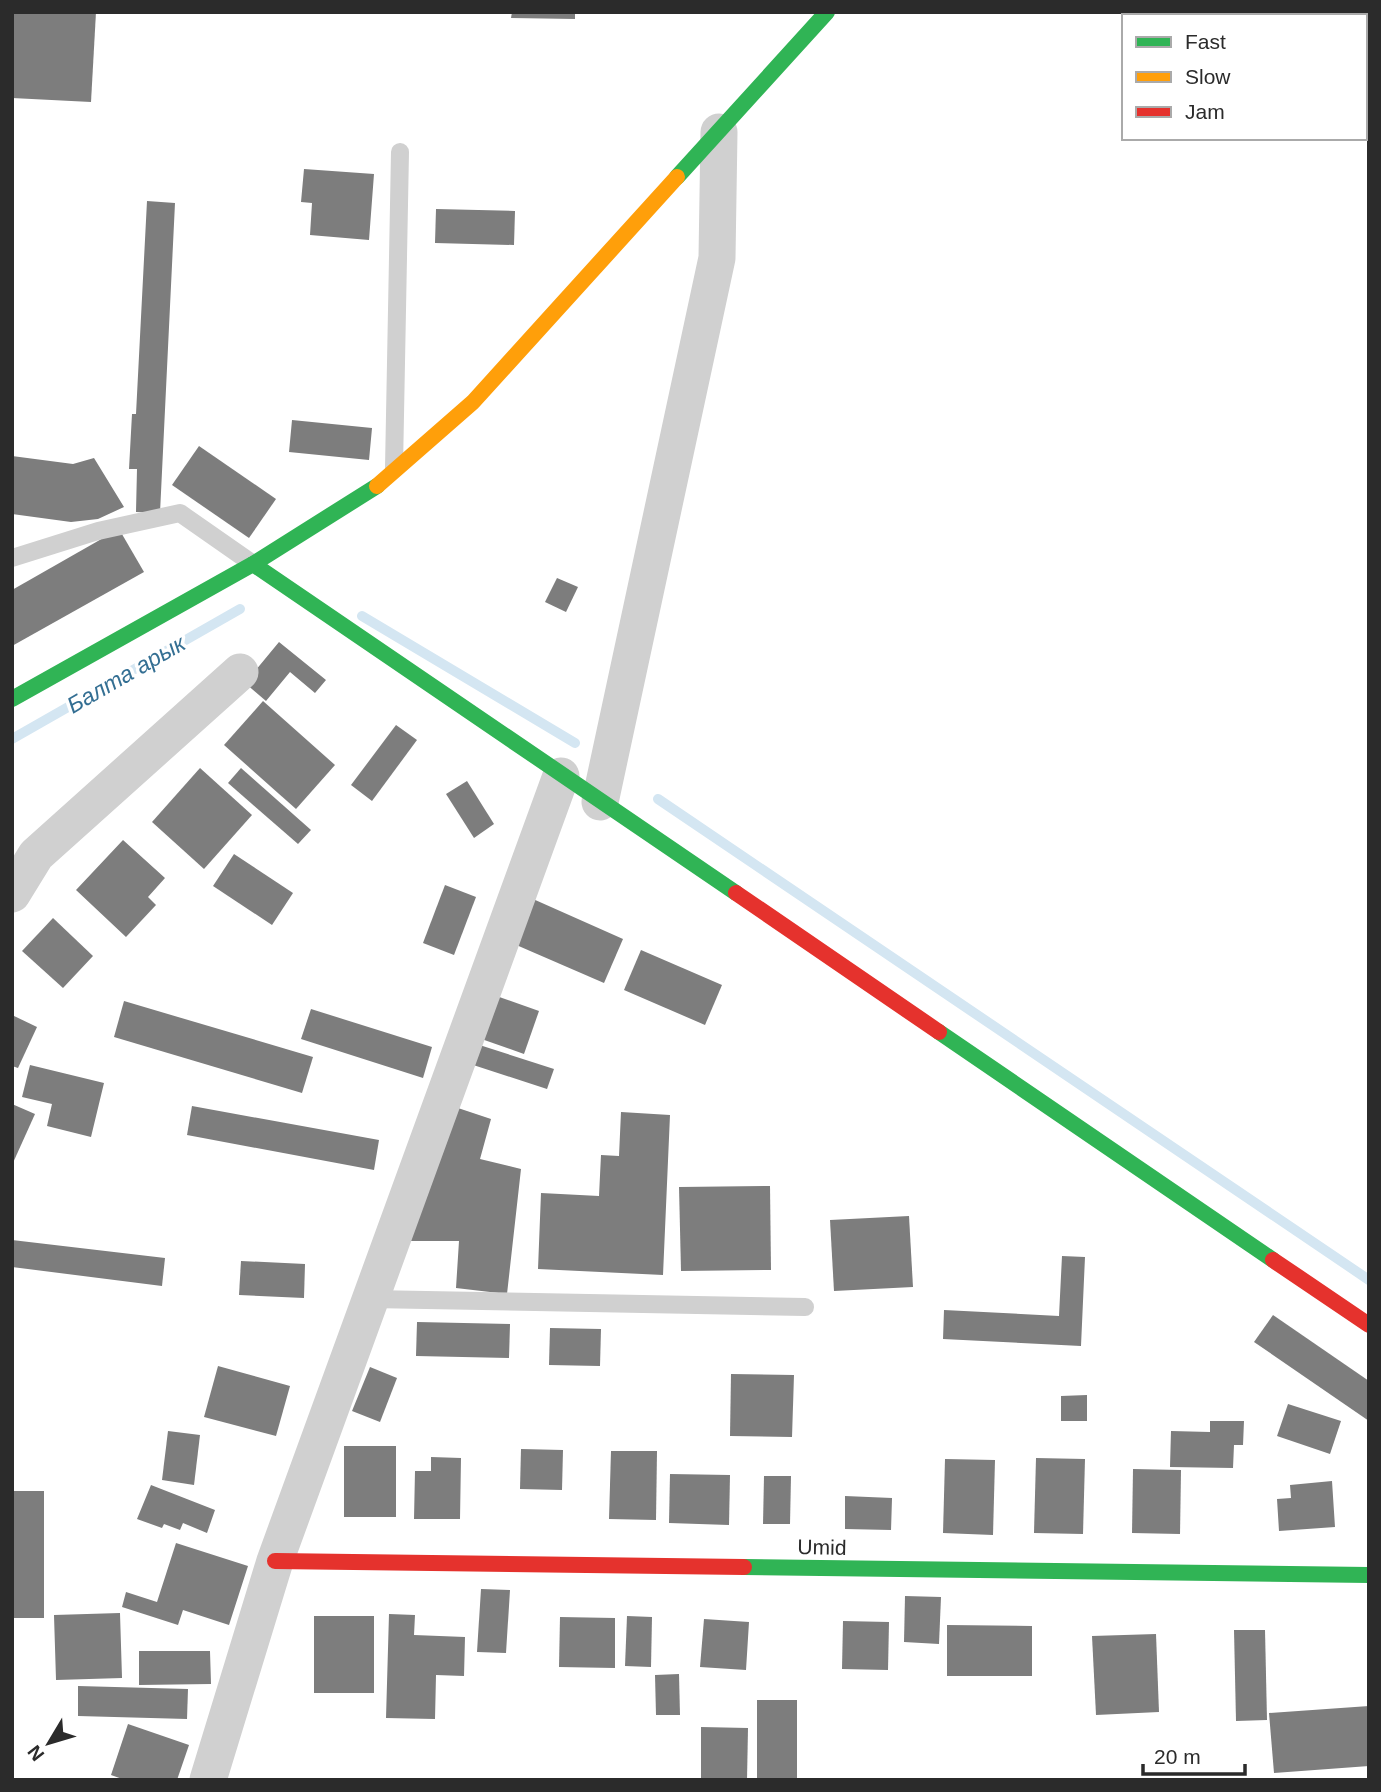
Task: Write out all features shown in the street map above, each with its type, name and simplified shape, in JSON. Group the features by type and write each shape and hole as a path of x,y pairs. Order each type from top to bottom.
{"street":[{"path":"12,699 253,564 369,493 394,472 473,402 827,12"},
{"path":"600,802 717,258 719,132"},
{"path":"253,564 1369,1325"},
{"path":"12,894 36,855 240,672"},
{"path":"208,1780 275,1561 561,776"},
{"name":"Umid","path":"275,1561 1369,1574"}],"lane":[{"path":"394,472 401,152"},
{"path":"12,558 97,531 180,513 253,564"},
{"path":"370,1299 805,1307"}],"building":[{"path":"12,12 96,12 91,102 12,98"},
{"path":"512,12 575,12 575,19 511,18"},
{"path":"304,169 374,174 369,240 310,235 312,203 301,202"},
{"path":"147,201 175,203 160,513 136,512 137,469 129,469 132,414 136,414"},
{"path":"436,209 515,211 514,245 435,243"},
{"path":"292,420 372,428 369,460 289,452"},
{"path":"199,446 276,499 249,538 172,485"},
{"path":"12,456 73,464 94,458 124,507 98,519 71,522 12,514"},
{"path":"119,529 144,572 12,646 12,590"},
{"path":"557,578 578,587 566,612 545,602"},
{"path":"279,642 326,680 315,693 290,672 266,701 245,683"},
{"path":"263,701 335,765 296,809 224,745"},
{"path":"396,725 417,740 372,801 351,785"},
{"path":"200,768 252,815 204,869 152,822"},
{"path":"241,768 311,830 298,844 228,783"},
{"path":"467,781 494,824 474,838 446,794"},
{"path":"123,840 165,878 148,897 156,905 126,937 76,890"},
{"path":"234,854 293,893 272,925 213,886"},
{"path":"445,885 476,897 454,955 423,943"},
{"path":"533,899 623,939 604,983 514,944"},
{"path":"53,918 93,956 63,988 22,951"},
{"path":"641,950 722,985 705,1025 624,990"},
{"path":"485,992 539,1011 524,1054 470,1035"},
{"path":"124,1001 313,1057 302,1093 114,1037"},
{"path":"311,1009 432,1047 423,1078 301,1039"},
{"path":"12,1015 37,1027 18,1068 12,1066"},
{"path":"467,1041 554,1069 547,1089 461,1061"},
{"path":"30,1065 104,1083 91,1137 47,1126 52,1104 22,1097"},
{"path":"12,1104 35,1114 12,1165"},
{"path":"192,1106 379,1140 374,1170 187,1135"},
{"path":"452,1106 491,1119 480,1159 521,1169 507,1294 456,1288 459,1241 401,1241"},
{"path":"621,1112 670,1115 663,1275 538,1269 541,1193 599,1196 601,1155 619,1156"},
{"path":"770,1186 771,1270 681,1271 679,1187"},
{"path":"909,1216 913,1287 834,1291 830,1220"},
{"path":"12,1240 165,1258 162,1286 12,1267"},
{"path":"1062,1256 1085,1257 1081,1346 943,1339 944,1310 1059,1316"},
{"path":"241,1261 305,1264 304,1298 239,1295"},
{"path":"1273,1315 1369,1381 1369,1421 1254,1342"},
{"path":"417,1322 510,1324 509,1358 416,1356"},
{"path":"550,1328 601,1329 600,1366 549,1365"},
{"path":"218,1366 290,1386 276,1436 204,1417"},
{"path":"370,1367 397,1378 380,1422 352,1411"},
{"path":"731,1374 794,1375 792,1437 730,1436"},
{"path":"1087,1395 1087,1421 1061,1421 1061,1396"},
{"path":"1288,1404 1341,1421 1330,1454 1277,1436"},
{"path":"1210,1421 1244,1421 1243,1445 1234,1445 1233,1468 1170,1467 1171,1431 1210,1432"},
{"path":"168,1431 200,1435 194,1485 162,1480"},
{"path":"344,1446 396,1446 396,1517 344,1517"},
{"path":"521,1449 563,1450 562,1490 520,1489"},
{"path":"611,1451 657,1451 656,1520 609,1519"},
{"path":"431,1457 461,1458 460,1519 414,1519 415,1471 431,1471"},
{"path":"1036,1458 1085,1459 1083,1534 1034,1533"},
{"path":"945,1459 995,1460 993,1535 943,1533"},
{"path":"1133,1469 1181,1470 1180,1534 1132,1533"},
{"path":"670,1474 730,1475 729,1525 669,1523"},
{"path":"764,1476 791,1476 790,1524 763,1524"},
{"path":"1332,1481 1335,1527 1279,1531 1277,1499 1291,1498 1290,1485"},
{"path":"151,1485 215,1510 207,1533 183,1523 180,1530 164,1524 162,1528 137,1519"},
{"path":"12,1491 44,1491 44,1618 12,1618"},
{"path":"845,1496 892,1498 891,1530 845,1529"},
{"path":"176,1543 248,1566 229,1625 183,1610 178,1625 122,1607 126,1592 157,1602"},
{"path":"481,1589 510,1590 506,1653 477,1652"},
{"path":"905,1596 941,1597 939,1644 904,1642"},
{"path":"120,1613 122,1678 56,1680 54,1615"},
{"path":"389,1614 415,1615 414,1635 465,1637 464,1676 436,1675 435,1719 386,1718"},
{"path":"314,1616 374,1616 374,1693 314,1693"},
{"path":"627,1616 652,1617 651,1667 625,1666"},
{"path":"560,1617 615,1618 615,1668 559,1667"},
{"path":"704,1619 749,1622 746,1670 700,1667"},
{"path":"843,1621 889,1622 888,1670 842,1669"},
{"path":"947,1625 1032,1626 1032,1676 947,1676"},
{"path":"1234,1630 1265,1630 1267,1720 1236,1721"},
{"path":"1156,1634 1159,1712 1096,1715 1092,1636"},
{"path":"139,1651 210,1651 211,1684 139,1685"},
{"path":"679,1674 680,1715 656,1715 655,1675"},
{"path":"78,1686 188,1689 187,1719 78,1716"},
{"path":"757,1700 797,1700 797,1780 757,1780"},
{"path":"1369,1706 1369,1766 1274,1773 1269,1713"},
{"path":"128,1724 189,1745 177,1780 125,1780 111,1775"},
{"path":"701,1727 748,1728 747,1780 701,1780"}],"waterway":[{"name":"Балта арык","path":"12,739 240,609"},
{"path":"362,616 575,743"},
{"path":"658,799 1369,1280"}],"traffic: fast":[{"path":"677,177 827,12"},
{"path":"12,699 253,564 377,486"},
{"path":"253,564 736,893"},
{"path":"939,1032 1273,1260"},
{"path":"744,1567 1369,1575"}],"traffic: slow":[{"path":"377,486 473,402 677,177"}],"traffic: jam":[{"path":"736,893 939,1032"},
{"path":"1273,1260 1369,1325"},
{"path":"275,1561 744,1567"}]}
